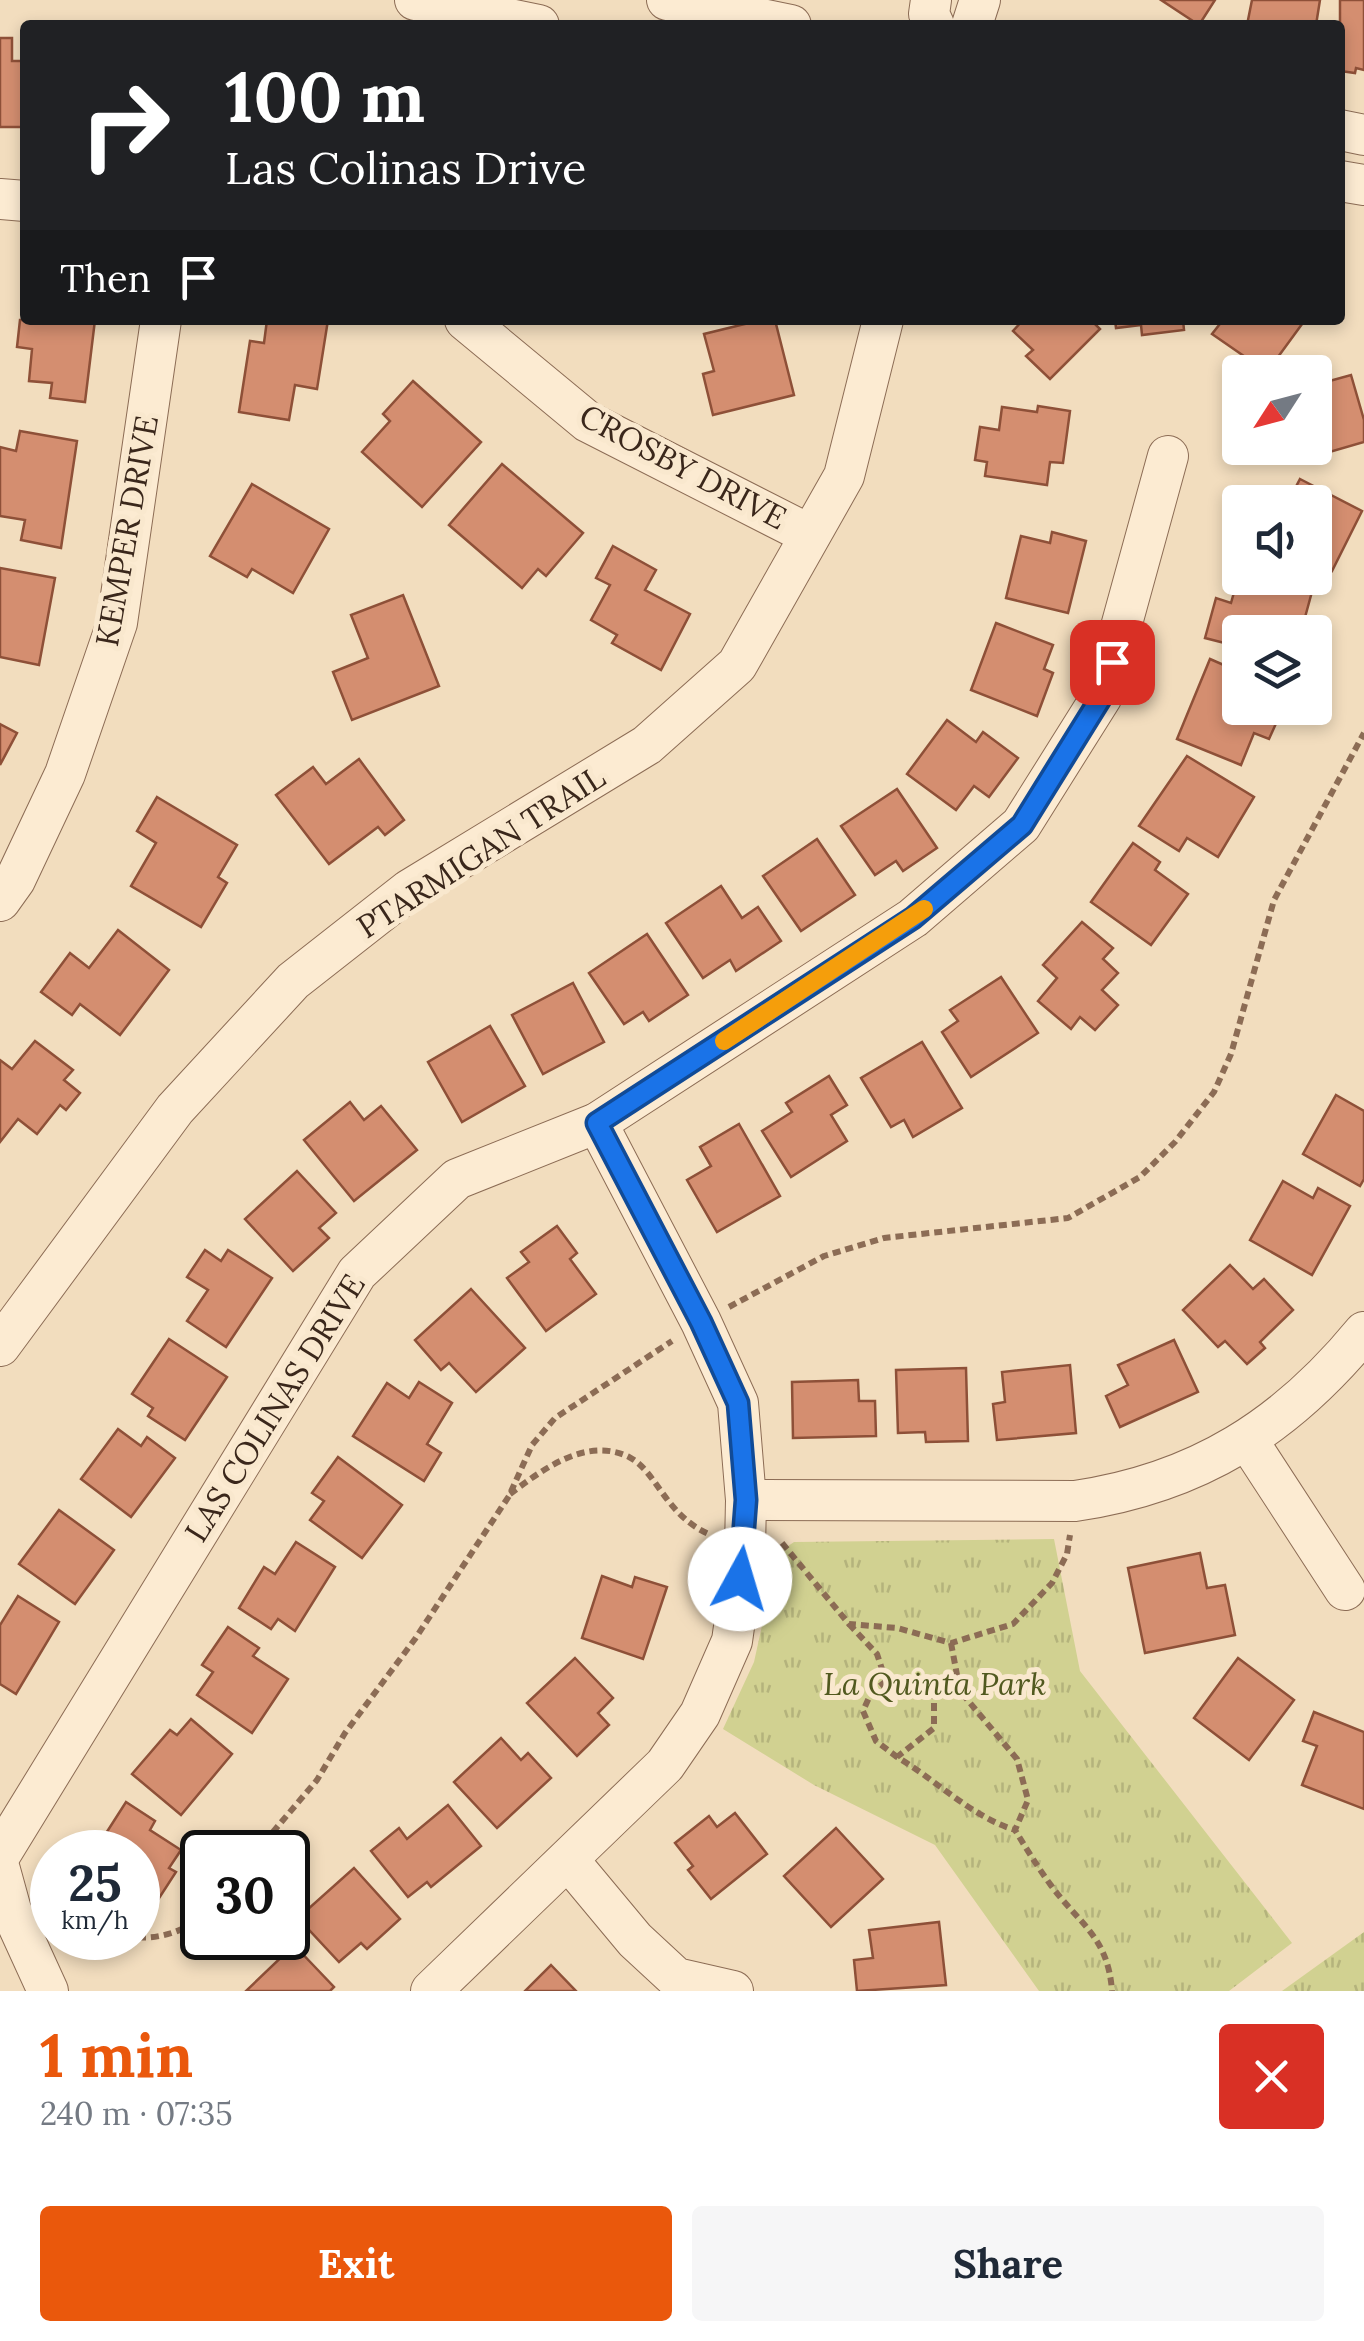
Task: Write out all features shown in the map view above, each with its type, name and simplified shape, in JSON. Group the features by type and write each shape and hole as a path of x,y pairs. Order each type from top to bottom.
{"street":[{"path":"415,0 513,20"},
{"path":"667,0 765,20"},
{"name":"KEMPER DRIVE","path":"0,901 16,880 65,774 117,624 161,325"},
{"name":"CROSBY DRIVE","path":"471,325 588,422 810,535"},
{"name":"PTARMIGAN TRAIL","path":"0,1346 175,1109 293,982 409,890 647,745 737,666 844,476 883,325"},
{"name":"LAS COLINAS DRIVE","path":"0,1855 357,1273 457,1179 597,1123 913,918 1022,825 1102,696 1168,456"},
{"path":"431,1991 570,1862 666,1765 700,1714 732,1641 745,1548 746,1500 738,1403 701,1322 597,1123"},
{"path":"746,1500 1075,1501 1126,1494 1183,1474 1248,1441 1322,1382 1364,1332"},
{"path":"1248,1441 1345,1590"},
{"path":"570,1862 636,1940 676,1978 733,1991"},
{"path":"0,1870 11,1910 48,1991"}],"path":[{"path":"275,1830 317,1780 509,1496 532,1445 556,1418 701,1322 824,1256 884,1238 1068,1218 1140,1176 1176,1142 1214,1092 1231,1054 1274,900 1364,733"},
{"path":"509,1496 548,1466 591,1450 630,1457 686,1525 745,1548"},
{"path":"746,1500 877,1654 886,1681"},
{"path":"849,1624 897,1628 951,1643 1013,1624 1052,1583 1067,1554 1075,1501"},
{"path":"951,1643 960,1691 1017,1758 1028,1800 1014,1830"},
{"path":"897,1757 934,1728 934,1697 912,1679 886,1681 870,1693 863,1711 876,1740 897,1757 942,1784 990,1823 1014,1830 1052,1886 1087,1923 1106,1952 1112,1991"}],"green space":[{"name":"La Quinta Park","path":"1054,1539 1080,1671 1292,1943 1229,1991 1039,1991 935,1845 814,1785 723,1729 754,1662 778,1553 794,1542"},
{"path":"1364,1932 1364,1991 1282,1991"}],"building":[{"path":"1161,0 1215,0 1202,20 1191,20"},
{"path":"1252,0 1320,0 1317,20 1248,20"},
{"path":"1340,0 1364,0 1364,70 1345,72 1345,20 1340,20"},
{"path":"0,38 12,38 12,61 20,61 20,127 0,127"},
{"path":"20,320 20,325 94,325 85,402 50,398 52,383 29,381 32,349 17,347"},
{"path":"266,325 327,325 317,389 295,385 289,420 239,412 250,341 264,343"},
{"path":"741,325 776,325 794,395 713,415 703,374 714,371 704,334"},
{"path":"1018,325 1096,325 1100,329 1050,379 1026,356 1033,350 1013,331"},
{"path":"1141,325 1184,325 1184,330 1142,335"},
{"path":"1219,325 1301,325 1279,355 1242,355 1212,334"},
{"path":"1351,375 1364,420 1364,442 1332,451 1332,380"},
{"path":"413,381 481,442 422,507 362,452 390,421 383,414"},
{"path":"1038,406 1070,411 1063,463 1050,462 1047,485 985,476 987,462 975,460 980,427 999,430 1002,407 1037,412"},
{"path":"20,431 77,441 61,548 21,540 25,520 0,516 0,447 16,451"},
{"path":"502,464 583,533 546,576 538,569 522,588 449,525"},
{"path":"252,484 329,529 293,593 252,569 247,577 210,556"},
{"path":"1332,496 1362,511 1332,571"},
{"path":"1052,532 1086,541 1068,613 1006,598 1021,536 1050,543"},
{"path":"613,546 656,570 645,590 690,614 661,670 612,643 617,635 591,620 610,585 596,578"},
{"path":"0,568 55,578 39,665 0,657"},
{"path":"403,595 439,686 352,720 333,672 368,658 351,615"},
{"path":"1233,595 1311,595 1306,615 1222,615 1222,642 1205,638 1216,598 1231,603"},
{"path":"996,623 1053,645 1044,669 1053,673 1037,716 971,690"},
{"path":"1210,659 1222,664 1222,725 1275,725 1269,739 1254,733 1241,765 1177,739"},
{"path":"947,720 976,742 983,732 1018,758 989,797 974,786 956,810 907,774"},
{"path":"0,724 17,733 0,765"},
{"path":"1187,756 1254,797 1218,857 1187,838 1179,851 1139,826"},
{"path":"359,759 404,820 385,835 378,827 329,864 276,795 313,767 326,784"},
{"path":"897,789 937,848 903,871 896,861 875,875 841,826"},
{"path":"157,797 237,845 218,877 227,883 201,927 131,886 156,843 137,831"},
{"path":"817,839 855,895 801,931 763,876"},
{"path":"1133,843 1160,862 1155,870 1188,894 1151,945 1091,902"},
{"path":"721,886 742,918 758,907 781,941 736,971 730,960 703,978 666,923"},
{"path":"1082,922 1113,948 1103,959 1118,973 1102,990 1118,1005 1095,1030 1080,1017 1071,1029 1038,1001 1057,978 1043,965"},
{"path":"118,930 169,970 120,1035 80,1004 72,1015 41,992 70,953 89,968"},
{"path":"647,934 688,995 649,1021 643,1012 624,1024 589,973"},
{"path":"1001,977 1038,1033 971,1077 942,1032 958,1021 950,1010"},
{"path":"573,983 604,1042 543,1074 512,1015"},
{"path":"490,1026 525,1086 462,1122 428,1062"},
{"path":"35,1041 73,1070 64,1080 80,1093 66,1110 60,1105 37,1134 18,1119 0,1142 0,1060 12,1069"},
{"path":"922,1042 962,1108 913,1137 904,1120 891,1127 861,1078"},
{"path":"829,1076 847,1105 831,1115 847,1141 791,1177 762,1131 792,1112 786,1103"},
{"path":"1336,1095 1364,1111 1364,1179 1360,1186 1303,1154"},
{"path":"350,1102 364,1120 381,1106 417,1150 354,1201 304,1140"},
{"path":"739,1124 780,1196 717,1232 687,1180 711,1166 700,1147"},
{"path":"297,1171 336,1213 319,1228 329,1238 293,1271 245,1219"},
{"path":"1283,1181 1313,1198 1318,1188 1350,1206 1312,1275 1250,1240"},
{"path":"557,1226 577,1253 570,1259 596,1294 546,1331 507,1278 529,1262 521,1252"},
{"path":"205,1250 221,1261 228,1250 272,1278 226,1347 187,1321 208,1290 187,1277"},
{"path":"1230,1265 1253,1289 1264,1279 1293,1310 1260,1342 1265,1348 1247,1364 1225,1341 1218,1347 1183,1310"},
{"path":"471,1289 525,1348 476,1392 449,1363 441,1370 415,1340"},
{"path":"169,1339 227,1377 185,1440 148,1416 153,1408 132,1394"},
{"path":"1174,1340 1198,1392 1120,1427 1106,1396 1128,1385 1118,1365"},
{"path":"1070,1365 1076,1433 997,1440 993,1404 1005,1402 1002,1372"},
{"path":"966,1368 968,1441 926,1442 925,1432 898,1433 896,1370"},
{"path":"858,1380 859,1401 875,1401 876,1436 793,1438 792,1382"},
{"path":"419,1382 452,1403 427,1444 441,1453 424,1481 353,1436 387,1383 409,1398"},
{"path":"118,1429 141,1446 147,1437 175,1458 131,1517 81,1479"},
{"path":"338,1457 402,1505 362,1558 310,1520 324,1501 312,1493"},
{"path":"59,1510 114,1550 75,1604 19,1564"},
{"path":"296,1542 335,1567 295,1631 278,1619 271,1629 239,1608 264,1567 275,1574"},
{"path":"1200,1553 1207,1588 1225,1585 1235,1635 1145,1653 1128,1568"},
{"path":"602,1576 632,1587 635,1577 667,1587 643,1659 582,1638"},
{"path":"18,1596 59,1622 16,1694 0,1684 0,1625"},
{"path":"228,1627 259,1648 253,1656 288,1679 252,1733 197,1695 213,1672 202,1665"},
{"path":"575,1658 613,1698 598,1713 609,1725 577,1756 527,1703"},
{"path":"1238,1658 1294,1700 1249,1760 1194,1718"},
{"path":"1314,1712 1364,1732 1364,1809 1302,1785 1317,1746 1303,1741"},
{"path":"191,1719 232,1754 181,1815 132,1774 170,1730 177,1735"},
{"path":"501,1738 521,1760 528,1753 551,1778 497,1828 454,1782"},
{"path":"126,1802 155,1821 150,1830 108,1830"},
{"path":"448,1805 481,1846 431,1887 427,1882 408,1897 371,1851 399,1828 407,1839"},
{"path":"735,1813 767,1854 711,1899 688,1870 693,1866 675,1843 709,1816 717,1827"},
{"path":"836,1828 883,1879 831,1927 784,1876"},
{"path":"160,1836 180,1849 169,1868 176,1872 160,1897"},
{"path":"354,1868 400,1919 367,1949 361,1943 339,1962 310,1931 310,1907"},
{"path":"939,1922 946,1985 857,1991 854,1960 873,1958 869,1930"},
{"path":"278,1960 308,1960 334,1987 330,1991 246,1991"},
{"path":"551,1965 576,1991 525,1991"}],"slow traffic":[{"path":"724,1041 924,909"}],"route":[{"path":"740,1579 746,1500 738,1403 701,1322 597,1123 913,918 1022,825 1102,696 1112,662"}]}
